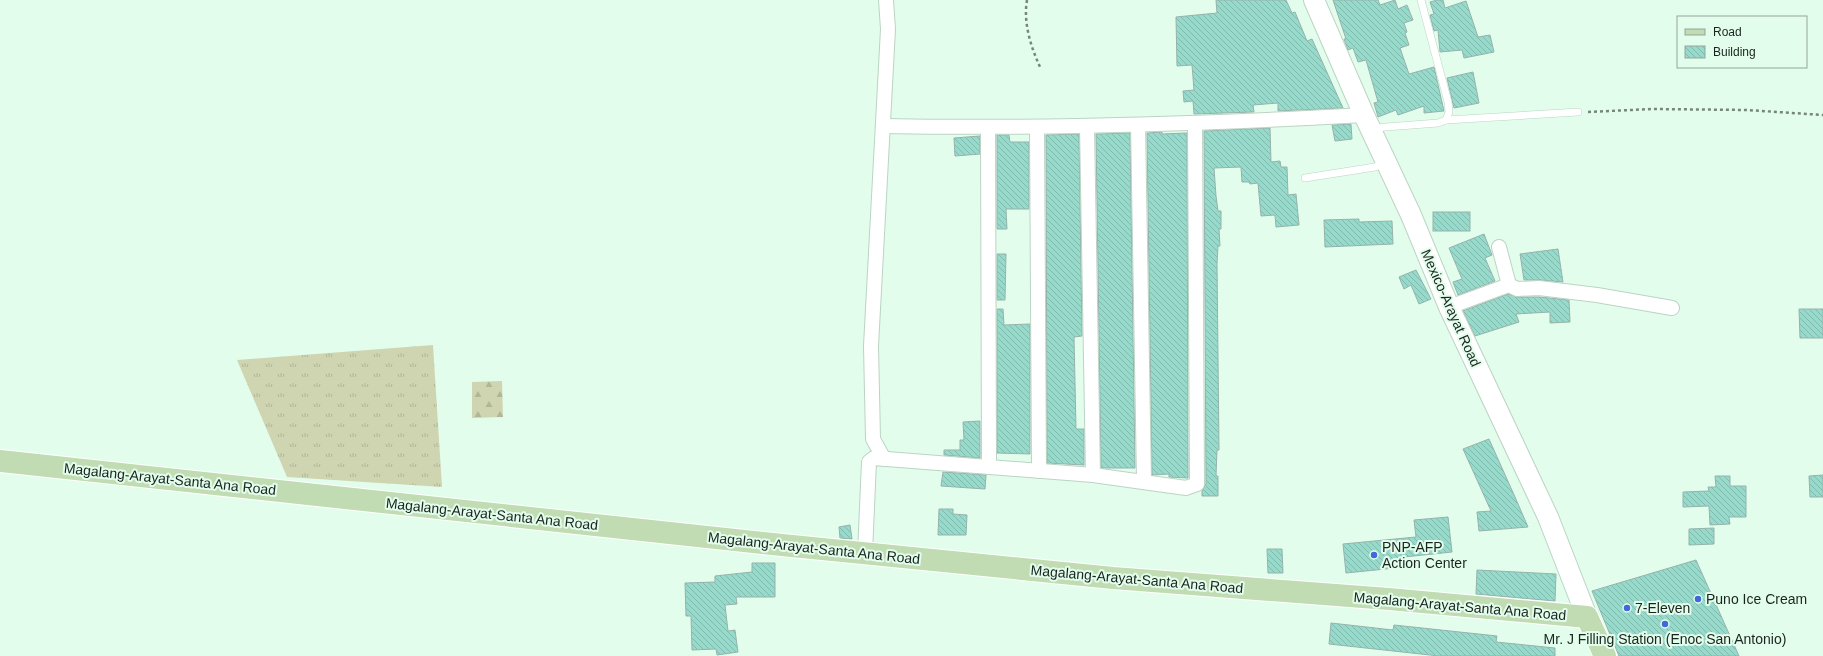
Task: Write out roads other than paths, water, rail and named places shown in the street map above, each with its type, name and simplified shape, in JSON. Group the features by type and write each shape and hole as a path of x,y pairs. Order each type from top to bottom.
{"main road":[{"name":"Mexico-Arayat Road","path":"1314,0 1367,122 1411,215 1449,307 1548,517 1587,617"},
{"name":"Magalang-Arayat-Santa Ana Road","path":"0,461 673,534 865,553 1121,578 1389,599 1587,617 1605,656"}],"street":[{"path":"884,459 873,439 871,346 872,301 888,29 886,0"},
{"path":"883,126 1037,128 1367,122"},
{"path":"865,553 869,462 874,458 1093,475 1186,488 1197,484 1195,124"},
{"path":"1138,125 1144,481"},
{"path":"1087,127 1093,475"},
{"path":"988,128 989,467"},
{"path":"1037,128 1039,471"},
{"path":"1499,248 1509,285"},
{"path":"1449,307 1509,285 1517,289 1540,288 1597,295 1672,308"}],"lane":[{"path":"1421,0 1448,102 1449,112 1446,120"},
{"path":"1367,122 1423,124 1446,120 1578,112"},
{"path":"1305,178 1375,167 1386,163"}],"place":[{"name":"PNP-AFP Action Center","path":"1374,555"},
{"name":"Puno Ice Cream","path":"1698,599"},
{"name":"7-Eleven","path":"1627,608"},
{"name":"Mr. J Filling Station (Enoc San Antonio)","path":"1665,624"}]}
